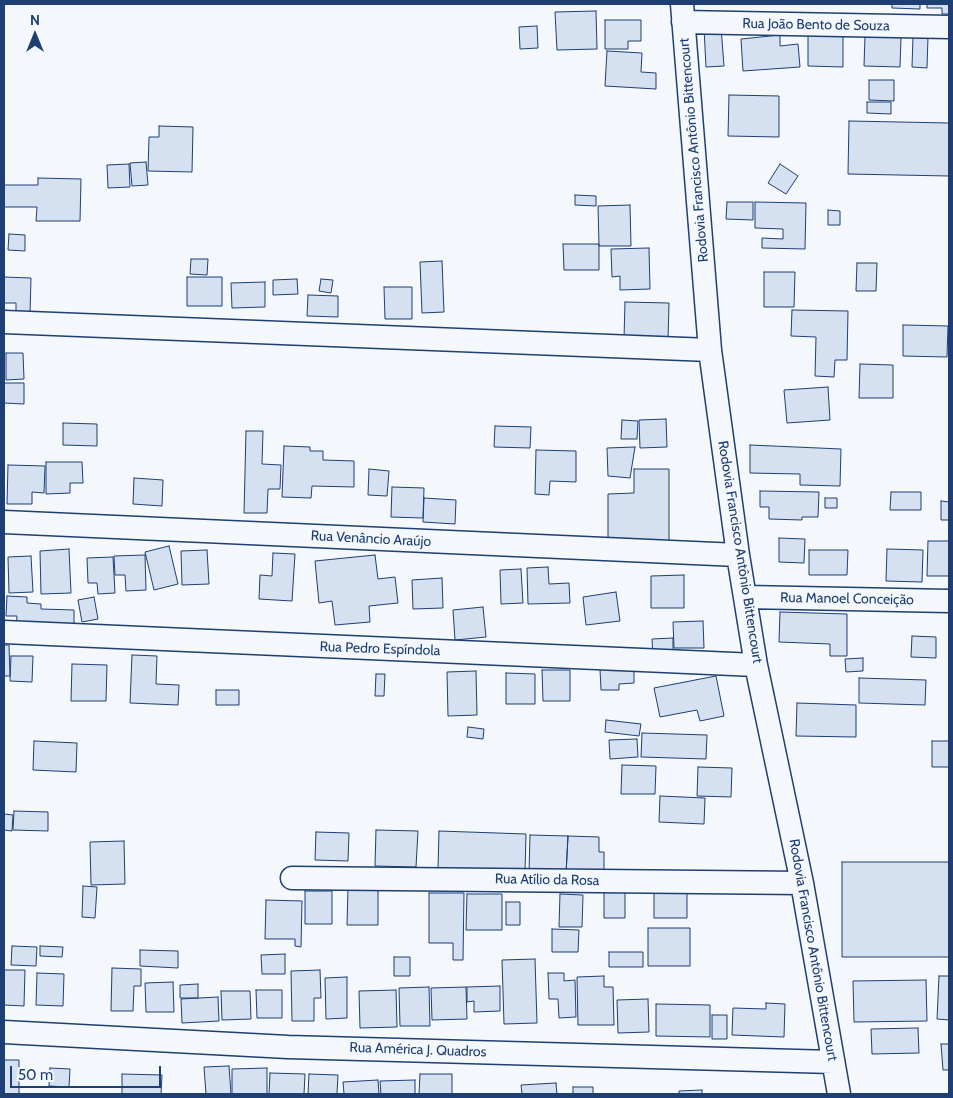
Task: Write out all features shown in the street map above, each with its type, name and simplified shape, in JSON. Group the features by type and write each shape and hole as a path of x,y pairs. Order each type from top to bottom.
{"street":[{"name":"Rua João Bento de Souza","path":"682,13 949,27"},
{"name":"Rodovia Francisco Antônio Bittencourt","path":"682,13 710,350 738,555 756,665 802,883 839,1094"},
{"path":"4,322 710,350"},
{"name":"Rua Venâncio Araújo","path":"4,522 738,555"},
{"name":"Rua Manoel Conceição","path":"746,597 949,601"},
{"name":"Rua Pedro Espíndola","path":"4,632 756,665"},
{"name":"Rua Atílio da Rosa","path":"292,878 802,883"},
{"name":"Rua América J. Quadros","path":"4,1032 288,1047 833,1062"}],"building":[{"path":"892,4 920,4 920,9 892,8"},
{"path":"927,4 949,4 949,14 942,14 942,8 927,8"},
{"path":"596,11 597,49 557,50 555,12"},
{"path":"605,20 641,20 641,41 628,41 628,49 605,49"},
{"path":"537,26 538,48 520,49 519,27"},
{"path":"721,27 724,66 706,67 704,28"},
{"path":"808,30 843,31 843,67 808,66"},
{"path":"780,35 780,46 798,44 800,67 743,71 741,39"},
{"path":"865,36 901,37 900,67 864,66"},
{"path":"913,37 928,37 927,68 912,67"},
{"path":"607,51 642,53 641,72 656,73 656,89 605,86"},
{"path":"869,80 894,80 894,101 869,100"},
{"path":"729,95 779,96 779,137 728,136"},
{"path":"867,102 891,102 891,114 867,113"},
{"path":"849,121 949,123 949,176 848,174"},
{"path":"159,126 193,127 192,172 148,171 149,137 159,137"},
{"path":"146,162 148,185 132,186 130,163"},
{"path":"129,164 130,187 108,188 107,165"},
{"path":"780,164 798,176 786,194 768,183"},
{"path":"38,178 81,179 80,221 36,221 37,207 4,207 4,185 38,185"},
{"path":"575,195 596,196 596,206 575,205"},
{"path":"727,202 753,202 753,220 726,219"},
{"path":"755,202 806,203 805,249 762,248 762,238 783,239 783,229 755,228"},
{"path":"630,205 631,246 599,246 598,206"},
{"path":"828,210 840,211 840,225 828,225"},
{"path":"9,234 25,235 25,251 8,250"},
{"path":"563,244 599,244 599,270 564,270"},
{"path":"649,248 650,289 620,290 620,276 612,277 611,249"},
{"path":"191,259 208,259 207,275 190,274"},
{"path":"442,261 444,312 422,313 420,262"},
{"path":"857,263 877,263 876,291 856,291"},
{"path":"764,272 795,272 794,307 764,307"},
{"path":"4,277 31,278 30,314 16,314 16,303 4,303"},
{"path":"187,277 222,277 222,306 187,306"},
{"path":"297,279 298,294 273,295 273,280"},
{"path":"321,279 333,280 331,293 319,291"},
{"path":"265,282 265,307 232,308 231,283"},
{"path":"384,287 412,287 412,319 385,319"},
{"path":"308,295 338,296 338,317 307,316"},
{"path":"625,302 669,303 668,340 624,339"},
{"path":"792,310 848,311 847,360 835,360 834,377 815,376 816,337 791,336"},
{"path":"903,325 948,326 947,357 903,356"},
{"path":"6,353 23,353 24,379 6,380"},
{"path":"860,364 893,365 893,398 859,398"},
{"path":"4,383 24,383 24,404 4,403"},
{"path":"828,387 830,420 787,423 784,390"},
{"path":"666,419 667,447 640,448 639,420"},
{"path":"622,420 638,421 637,439 621,439"},
{"path":"63,423 97,424 97,446 63,445"},
{"path":"495,426 531,427 530,448 494,447"},
{"path":"246,431 263,431 262,464 281,465 280,489 268,489 267,513 244,513"},
{"path":"750,445 841,449 840,486 800,485 800,474 750,473"},
{"path":"284,446 310,447 310,451 323,451 323,460 354,461 354,487 312,486 311,498 282,497"},
{"path":"635,447 630,478 608,476 607,448"},
{"path":"536,450 576,451 576,482 550,481 549,495 535,494"},
{"path":"46,462 82,462 83,483 70,483 70,493 46,494"},
{"path":"8,465 45,466 44,493 32,492 32,504 7,504"},
{"path":"369,469 389,471 387,496 368,495"},
{"path":"634,469 669,469 669,541 608,541 608,494 634,493"},
{"path":"134,478 163,480 162,506 133,504"},
{"path":"392,487 424,488 423,518 391,517"},
{"path":"760,491 819,492 818,517 802,517 802,520 769,519 769,507 760,507"},
{"path":"891,492 921,492 921,510 890,510"},
{"path":"424,498 456,500 455,524 423,522"},
{"path":"825,498 837,498 837,508 825,508"},
{"path":"941,501 949,502 949,520 941,520"},
{"path":"779,538 805,539 804,563 779,562"},
{"path":"928,541 949,541 949,576 927,576"},
{"path":"169,546 178,584 154,590 145,552"},
{"path":"69,549 71,593 41,594 40,551"},
{"path":"887,549 923,550 922,582 886,581"},
{"path":"207,550 209,584 182,585 181,551"},
{"path":"809,550 848,550 847,575 809,575"},
{"path":"273,553 295,554 292,601 259,599 260,575 272,576"},
{"path":"145,555 146,590 126,591 125,575 115,575 114,556"},
{"path":"375,555 378,579 395,577 398,603 369,606 370,622 335,625 332,601 319,603 315,561"},
{"path":"31,556 33,592 9,593 8,557"},
{"path":"113,557 115,593 98,594 97,583 88,583 87,558"},
{"path":"548,567 549,584 569,583 570,603 528,604 527,568"},
{"path":"521,569 523,603 501,604 500,570"},
{"path":"684,575 684,608 651,608 651,576"},
{"path":"442,578 443,608 413,609 412,580"},
{"path":"616,592 620,621 586,625 583,597"},
{"path":"7,596 27,597 27,603 41,604 41,609 74,610 74,629 16,627 17,616 6,616"},
{"path":"94,597 98,619 82,622 78,600"},
{"path":"483,607 486,637 455,640 453,610"},
{"path":"780,612 847,614 847,656 830,656 830,644 779,642"},
{"path":"703,621 704,648 674,648 673,622"},
{"path":"912,636 936,637 936,658 911,657"},
{"path":"673,638 673,656 653,657 652,639"},
{"path":"4,645 9,645 10,676 4,676"},
{"path":"132,655 157,656 156,684 179,685 178,705 130,703"},
{"path":"11,656 33,656 32,682 10,681"},
{"path":"863,658 863,671 846,672 845,659"},
{"path":"72,664 107,665 106,701 71,701"},
{"path":"634,668 634,683 619,684 619,690 601,690 600,669"},
{"path":"542,670 570,670 570,701 543,701"},
{"path":"476,671 477,715 448,716 447,672"},
{"path":"506,673 535,674 535,704 506,704"},
{"path":"376,674 385,674 384,696 375,696"},
{"path":"716,676 724,716 700,721 697,710 660,717 654,688"},
{"path":"859,678 926,680 925,705 859,703"},
{"path":"216,690 239,690 239,705 216,705"},
{"path":"797,703 856,705 856,737 796,736"},
{"path":"606,720 641,724 639,736 605,732"},
{"path":"468,727 484,729 483,739 467,737"},
{"path":"642,733 707,735 706,759 641,757"},
{"path":"637,739 638,757 610,759 609,740"},
{"path":"34,741 77,743 76,772 33,770"},
{"path":"932,741 949,741 949,767 932,767"},
{"path":"622,765 656,766 655,794 621,794"},
{"path":"698,767 732,768 731,797 697,796"},
{"path":"660,796 705,798 704,824 659,822"},
{"path":"14,811 48,812 48,831 13,830"},
{"path":"4,814 13,815 12,831 4,830"},
{"path":"376,830 418,831 416,867 375,866"},
{"path":"439,831 526,834 525,872 438,869"},
{"path":"316,832 349,833 348,861 315,860"},
{"path":"530,835 568,836 566,874 529,873"},
{"path":"568,836 599,837 599,852 604,852 604,875 566,874"},
{"path":"124,841 125,884 91,885 90,842"},
{"path":"842,862 949,862 949,957 842,957"},
{"path":"83,886 97,887 95,918 82,917"},
{"path":"348,888 378,888 378,925 347,925"},
{"path":"604,890 625,890 625,918 604,918"},
{"path":"654,890 687,891 687,918 654,918"},
{"path":"305,891 332,891 332,924 305,924"},
{"path":"429,893 464,893 463,960 453,960 453,943 429,943"},
{"path":"467,894 502,894 502,930 466,930"},
{"path":"560,894 583,895 582,927 559,927"},
{"path":"266,900 302,901 301,947 295,946 295,939 265,939"},
{"path":"506,902 520,902 520,925 506,925"},
{"path":"648,928 690,928 690,966 648,966"},
{"path":"552,929 579,930 578,952 552,952"},
{"path":"12,946 37,947 36,966 11,965"},
{"path":"40,946 63,947 62,957 40,956"},
{"path":"140,950 178,951 178,968 140,966"},
{"path":"609,952 643,952 643,967 609,967"},
{"path":"285,954 285,974 262,974 261,955"},
{"path":"394,957 410,957 410,976 394,976"},
{"path":"535,959 537,1023 504,1024 502,960"},
{"path":"112,968 141,969 141,986 134,986 133,1011 111,1011"},
{"path":"4,970 25,970 24,1006 4,1005"},
{"path":"320,970 321,998 314,998 314,1021 292,1021 291,971"},
{"path":"37,973 64,974 63,1006 36,1005"},
{"path":"548,973 564,973 564,981 575,980 576,1017 559,1018 558,999 549,999"},
{"path":"604,976 604,987 613,987 614,1025 578,1025 577,977"},
{"path":"939,976 949,976 949,1020 937,1019"},
{"path":"347,977 347,1018 326,1019 325,978"},
{"path":"926,980 927,1021 854,1022 853,981"},
{"path":"173,982 174,1012 146,1012 145,983"},
{"path":"198,984 198,998 180,998 180,985"},
{"path":"500,986 500,1011 474,1012 474,1001 467,1002 467,987"},
{"path":"429,987 430,1026 400,1026 399,988"},
{"path":"466,987 467,1019 432,1020 431,988"},
{"path":"256,990 282,990 282,1018 257,1018"},
{"path":"396,990 397,1027 360,1028 359,991"},
{"path":"221,991 250,991 251,1019 222,1020"},
{"path":"218,997 219,1021 182,1023 181,999"},
{"path":"648,999 649,1032 618,1033 617,1000"},
{"path":"766,1003 785,1004 784,1037 732,1035 733,1008 766,1009"},
{"path":"656,1004 710,1005 710,1037 656,1036"},
{"path":"712,1015 727,1015 727,1039 712,1039"},
{"path":"918,1028 919,1053 872,1054 871,1029"},
{"path":"941,1044 949,1044 949,1070 943,1070"},
{"path":"4,1060 19,1060 19,1094 4,1094"},
{"path":"229,1066 231,1094 206,1094 204,1067"},
{"path":"50,1068 70,1069 69,1087 49,1086"},
{"path":"267,1068 267,1094 232,1094 232,1069"},
{"path":"270,1073 305,1074 304,1094 269,1094"},
{"path":"122,1074 162,1075 161,1094 122,1094"},
{"path":"309,1074 338,1075 337,1094 308,1094"},
{"path":"420,1074 452,1074 452,1094 419,1094"},
{"path":"378,1080 379,1094 344,1094 343,1082"},
{"path":"415,1080 415,1094 381,1094 380,1081"},
{"path":"556,1083 557,1094 522,1094 521,1085"},
{"path":"573,1087 593,1087 593,1094 573,1094"},
{"path":"702,1090 702,1094 679,1094 679,1091"}]}
